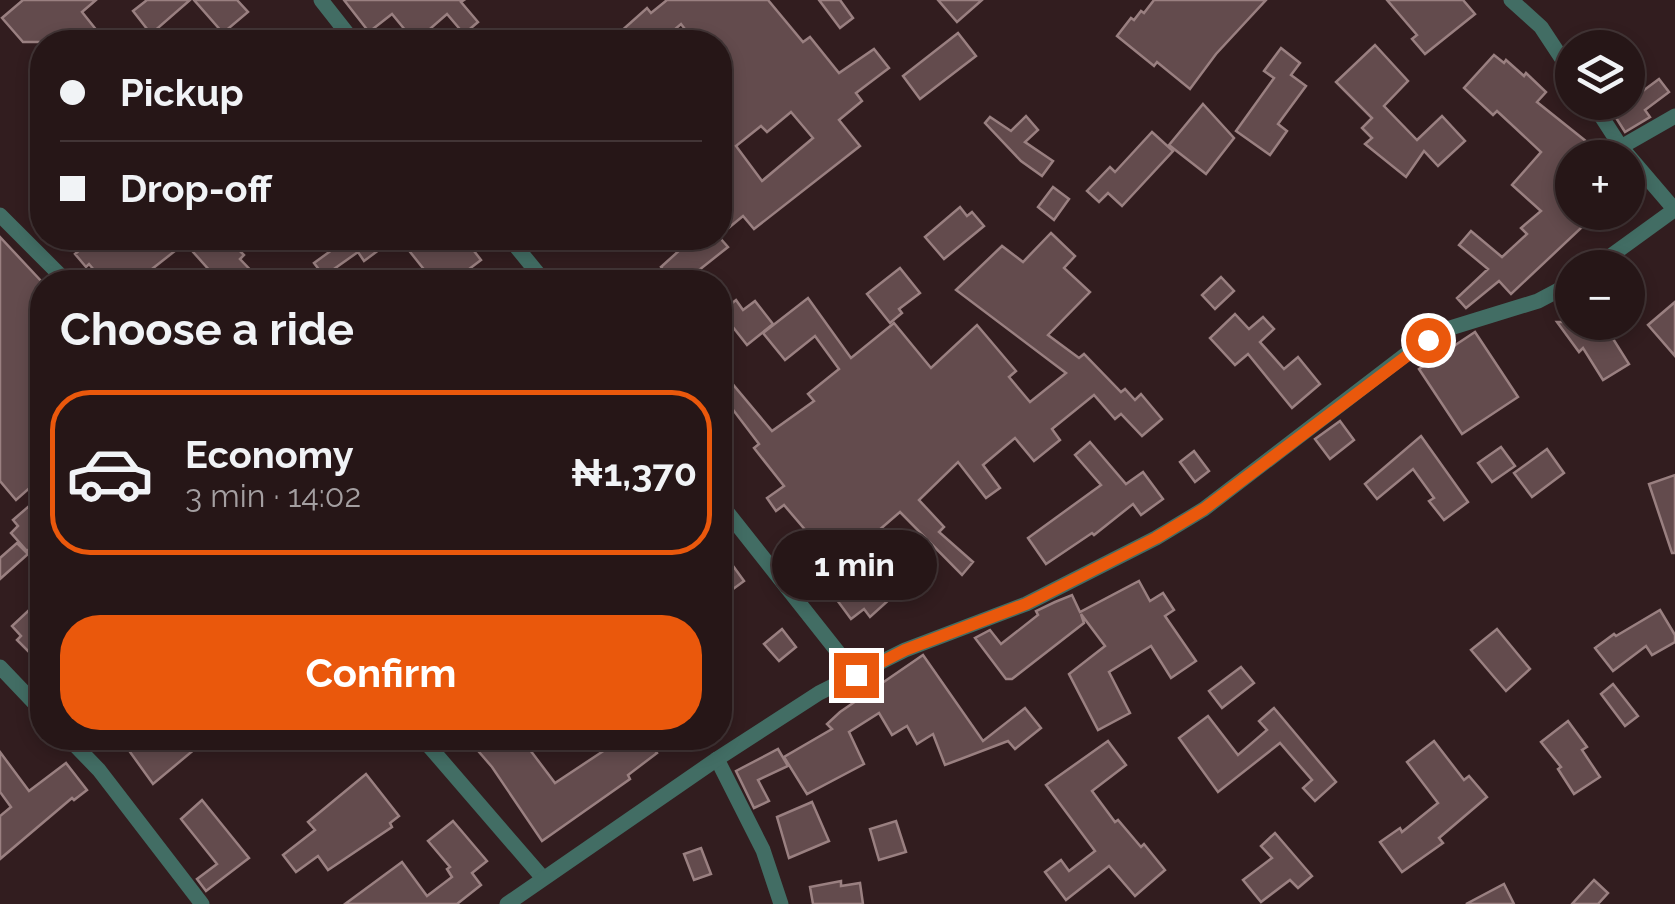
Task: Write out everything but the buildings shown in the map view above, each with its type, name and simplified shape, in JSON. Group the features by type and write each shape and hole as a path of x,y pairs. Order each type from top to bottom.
{"street":[{"path":"320,0 344,30"},
{"path":"1510,0 1541,26 1555,48"},
{"path":"1632,140 1675,116"},
{"path":"1619,250 1675,210 1645,176"},
{"path":"0,214 30,244"},
{"path":"35,250 55,270"},
{"path":"519,250 535,270"},
{"path":"732,749 819,694 905,650 1026,604 1156,538 1204,509 1409,352 1447,329 1538,301 1555,292"},
{"path":"732,518 856,675"},
{"path":"0,667 30,698"},
{"path":"80,750 100,770 202,904"},
{"path":"432,750 542,877"},
{"path":"507,904 731,750"},
{"path":"717,759 763,850 782,904"}],"route":[{"path":"856,675 905,650 1026,604 1156,538 1204,509 1428,340"}]}
